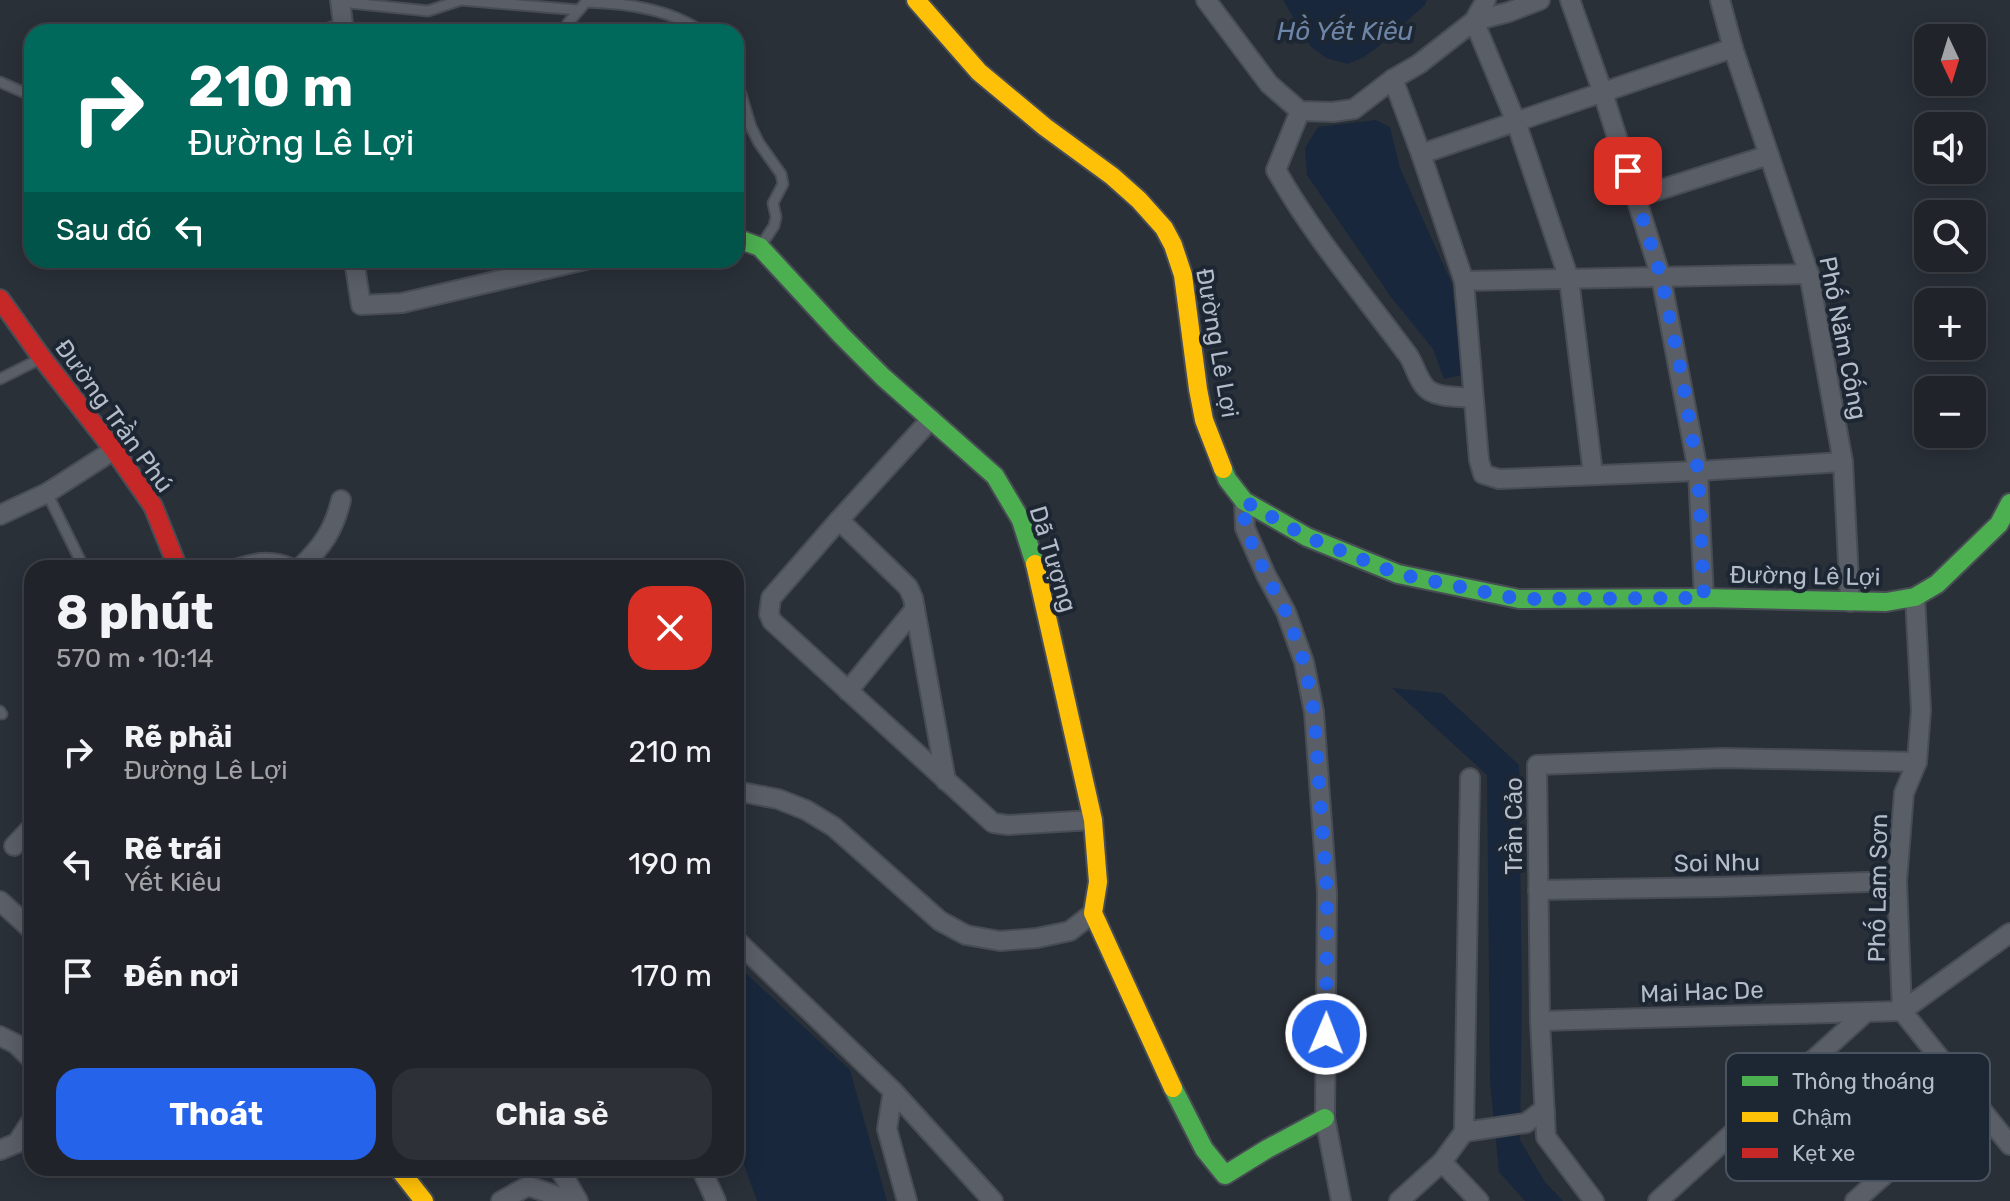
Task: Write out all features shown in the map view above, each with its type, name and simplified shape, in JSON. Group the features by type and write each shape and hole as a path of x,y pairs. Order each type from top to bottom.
{"street":[{"name":"Đường Lê Lợi","path":"916,0 979,72 1045,127 1112,176 1164,228 1183,275 1204,420 1227,479 1244,501 1307,537 1398,574 1519,599 1704,598 1886,602 1915,597 1937,584 1999,524 2010,503"},
{"path":"1206,0 1269,84 1300,111 1333,112 1354,109 1393,79 1419,64 1474,21 1486,0"},
{"path":"1474,21 1540,0"},
{"path":"1570,0 1661,277 1698,471 1704,598"},
{"name":"Phố Năm Cống","path":"1720,0 1733,48 1809,274 1843,462 1850,602"},
{"path":"340,1 343,24"},
{"path":"1474,21 1516,122 1569,279 1593,474"},
{"path":"1421,154 1733,48"},
{"path":"1393,79 1464,281 1472,398 1483,474 1499,479 1843,462"},
{"path":"1300,111 1276,170 1284,185 1410,357 1425,387 1436,393 1472,398"},
{"path":"1637,197 1769,155"},
{"name":"Dã Tượng","path":"744,241 760,247 883,377 995,476 1021,520 1037,571 1093,820 1098,882 1093,913"},
{"path":"355,268 361,305 402,303 508,269"},
{"path":"1464,281 1809,274"},
{"name":"Đường Trần Phú","path":"0,299 153,506 175,560"},
{"path":"931,419 771,598 769,614 772,621 993,823 1008,825 1093,820"},
{"path":"0,515 47,493 114,450"},
{"path":"308,560 336,521 341,500"},
{"path":"1244,501 1245,528 1286,612 1304,662 1314,712 1327,893 1325,1118 1341,1201"},
{"path":"839,520 908,587 915,609 946,781"},
{"name":"Phố Lam Sơn","path":"1902,1011 1897,881 1904,793 1917,762 1921,710 1915,597"},
{"path":"848,691 915,609"},
{"name":"Trần Cảo","path":"1594,1201 1546,1137 1540,1021 1537,765 1724,758 1917,762"},
{"path":"1470,778 1470,1132"},
{"path":"744,793 778,799 806,810 834,827 940,921 966,935 1000,941 1037,938 1070,931 1093,913 1184,1111 1204,1149 1225,1175 1325,1118"},
{"path":"14,846 24,835"},
{"name":"Soi Nhu","path":"1538,890 1897,881"},
{"path":"0,901 24,923"},
{"path":"1936,1053 1902,1011 2010,934"},
{"path":"744,948 893,1091 993,1201"},
{"name":"Mai Hac De","path":"1540,1021 1902,1011"},
{"path":"1821,1053 1866,1012"},
{"path":"0,1036 24,1052"},
{"path":"893,1091 887,1129 907,1201"},
{"path":"1399,1201 1470,1132 1526,1123 1545,1112"},
{"path":"1990,1120 2010,1145"},
{"path":"0,1150 17,1143 24,1132"},
{"path":"1658,1201 1726,1139"},
{"path":"1442,1162 1479,1201"},
{"path":"404,1176 424,1201"},
{"path":"563,1176 575,1201"},
{"path":"705,1176 716,1201"},
{"path":"1855,1201 1878,1181"},
{"path":"501,1201 528,1186 575,1201"}],"lane":[{"path":"340,1 428,11 461,0 578,10"},
{"path":"568,24 586,2 664,13 689,24"},
{"path":"0,82 24,92"},
{"path":"744,104 751,127 781,174 783,184 773,203 774,226 760,247"},
{"path":"0,379 42,358"},
{"path":"47,493 80,560"}],"water":[{"name":"Hồ Yết Kiêu","path":"1283,0 1427,0 1378,47 1348,64 1326,58 1310,46"},
{"path":"1376,120 1390,127 1400,168 1452,284 1462,375 1444,379 1433,349 1391,297 1307,175 1305,148 1318,127"},
{"path":"1392,688 1442,693 1519,765 1520,1140 1545,1182 1563,1201 1525,1201 1499,1172 1490,1083 1487,775"},
{"path":"744,971 850,1070 887,1201 757,1201 744,1164"}],"traffic: fast":[{"path":"744,241 760,247 883,377 995,476 1021,520 1035,564"},
{"path":"1223,469 1244,501 1307,537 1398,574 1519,599 1704,598 1886,602 1915,597 1937,584 1999,524 2010,503"},
{"path":"1173,1088 1204,1149 1225,1175 1325,1118"}],"traffic: slow":[{"path":"916,0 979,72 1045,127 1112,176 1164,228 1183,275 1204,420 1223,469"},
{"path":"1035,564 1093,820 1098,882 1093,913 1173,1088"},
{"path":"404,1176 424,1201"}],"traffic: jam":[{"path":"0,299 153,506 175,560"}],"route":[{"path":"1326,1034 1327,893 1314,712 1304,662 1286,612 1245,528 1244,501 1307,537 1398,574 1519,599 1704,598 1698,471 1681,372 1661,277 1628,171"}]}
